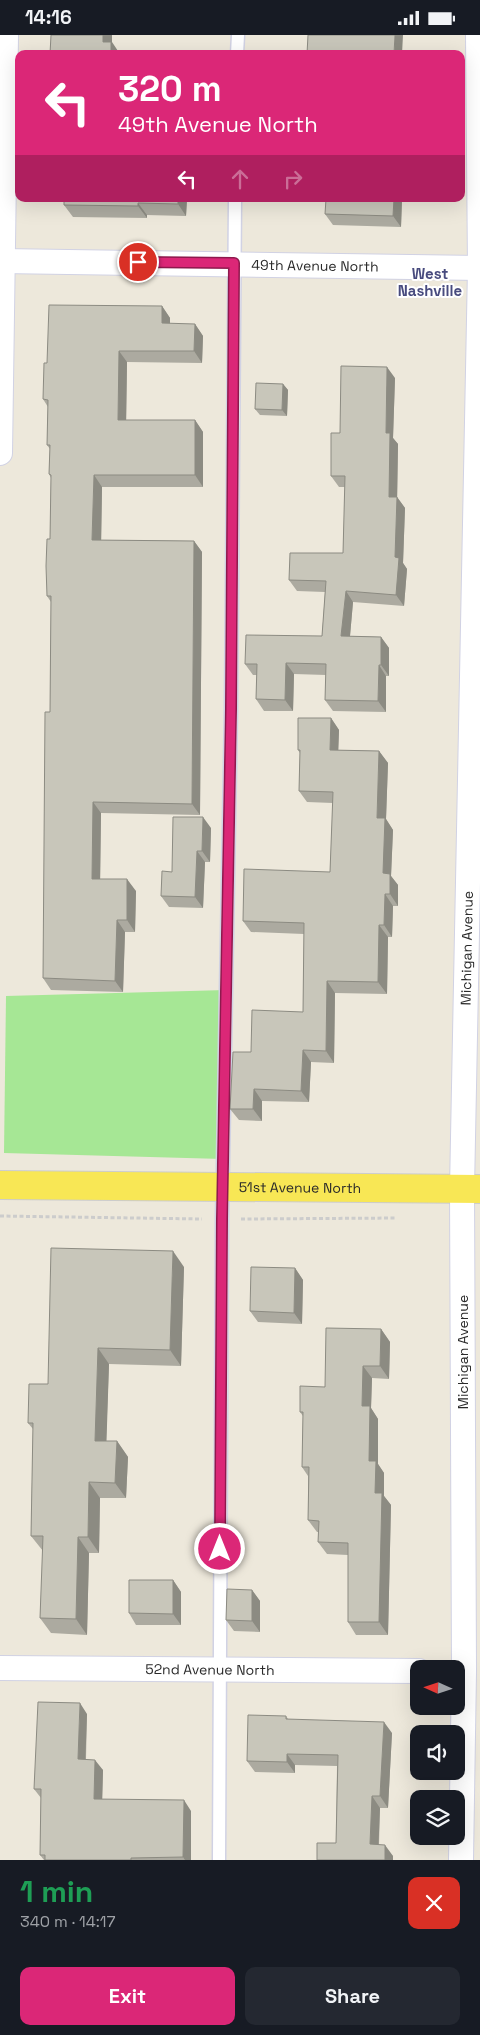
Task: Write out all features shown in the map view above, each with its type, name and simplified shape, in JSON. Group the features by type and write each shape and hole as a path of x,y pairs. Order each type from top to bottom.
{"main road":[{"name":"51st Avenue North","path":"0,1185 471,1189"}],"street":[{"path":"0,453 1,261 6,35"},
{"name":"Michigan Avenue","path":"461,1860 467,1671 471,1189 464,999 480,267 478,35"},
{"name":"49th Avenue North","path":"1,261 480,267"},
{"name":"52nd Avenue North","path":"0,1668 410,1671"}],"lane":[{"path":"237,50 238,35"},
{"path":"219,1860 223,1186 232,699 235,202"}],"green space":[{"path":"226,990 223,1159 4,1153 6,996"}],"building":[{"path":"51,35 103,35 103,42 111,42 111,50 50,50"},
{"path":"308,35 395,35 394,50 307,50"},
{"path":"64,202 178,202 178,204 138,203 138,206 64,205"},
{"path":"326,202 394,202 393,216 325,214"},
{"path":"49,305 162,306 162,323 195,324 194,351 119,351 118,420 195,420 195,475 94,475 92,540 194,541 192,804 93,802 92,879 127,879 127,920 117,920 115,981 43,978 45,712 50,712 51,596 47,596 46,566 47,539 50,539 51,475 49,474 50,445 47,445 48,400 43,399 44,363 47,363"},
{"path":"341,366 387,367 386,433 390,433 389,497 397,497 395,557 399,558 396,595 346,591 341,636 381,637 378,701 325,700 326,664 286,663 285,700 256,699 257,664 245,664 246,635 322,636 326,581 289,580 290,553 343,553 345,476 331,476 331,433 340,433"},
{"path":"256,383 283,384 282,410 255,409"},
{"path":"298,718 331,718 330,750 379,751 377,818 385,818 383,873 390,874 390,894 385,894 384,925 379,925 378,982 327,981 326,1051 303,1050 301,1091 254,1089 253,1109 230,1109 233,1052 251,1052 252,1010 303,1012 304,923 243,921 244,869 330,872 333,792 299,791 300,750 298,750"},
{"path":"173,817 203,817 202,851 197,851 195,897 161,896 162,871 172,872"},
{"path":"51,1248 173,1251 170,1350 98,1348 95,1441 117,1441 115,1483 89,1482 88,1537 78,1537 76,1619 40,1618 43,1536 31,1536 33,1423 28,1423 29,1384 48,1384"},
{"path":"251,1267 295,1268 294,1313 250,1311"},
{"path":"326,1328 381,1329 380,1366 363,1366 362,1406 370,1406 369,1461 376,1461 375,1493 382,1493 379,1622 348,1622 348,1543 318,1542 319,1521 308,1520 309,1467 302,1467 303,1412 300,1412 300,1386 325,1387"},
{"path":"129,1580 173,1580 173,1614 129,1613"},
{"path":"227,1589 252,1590 252,1621 226,1620"},
{"path":"38,1702 80,1703 78,1759 95,1760 94,1799 184,1800 183,1857 131,1858 131,1860 45,1860 45,1855 40,1855 41,1789 34,1789"},
{"path":"248,1715 286,1716 286,1719 384,1722 380,1796 372,1796 370,1844 385,1845 385,1860 317,1860 317,1843 336,1843 338,1755 287,1754 287,1762 247,1761"}],"district":[{"name":"West Nashville","path":"430,282"}],"route":[{"path":"138,262 234,263 231,709 222,1219 220,1549"}]}
